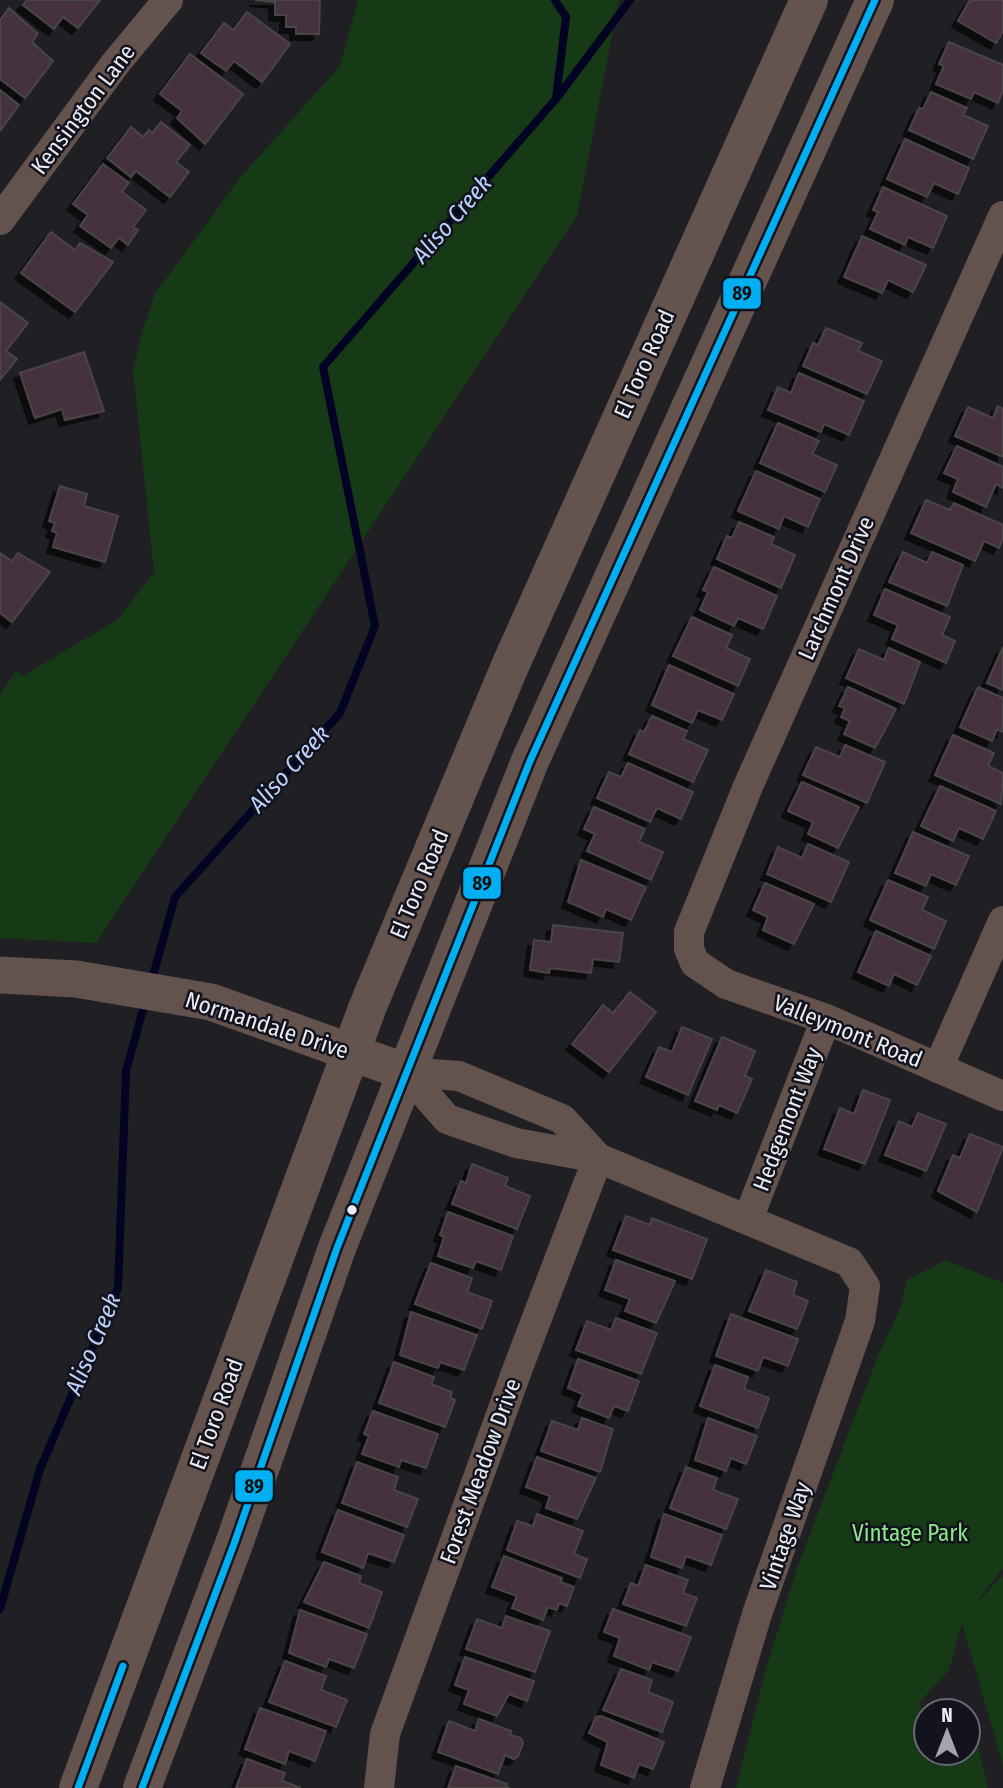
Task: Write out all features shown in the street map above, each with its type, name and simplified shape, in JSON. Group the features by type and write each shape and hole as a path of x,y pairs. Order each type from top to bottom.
{"main road":[{"name":"El Toro Road","path":"78,1788 351,1051 510,666 809,0"},
{"path":"142,1788 234,1544 337,1248 530,761 875,0"}],"street":[{"name":"Kensington Lane","path":"0,220 115,64 167,0"},
{"name":"Larchmont Drive","path":"695,963 689,949 690,932 744,797 1003,216"},
{"path":"938,1068 1003,921"},
{"name":"Valleymont Road","path":"695,963 726,984 826,1019 1003,1096"},
{"name":"Normandale Drive","path":"0,975 76,979 211,1002 406,1072 459,1076 562,1119 598,1158"},
{"name":"Hedgemont Way","path":"748,1219 826,1019"},
{"name":"Normandale Drive","path":"406,1072 447,1119 516,1143 598,1158 849,1262 865,1286"},
{"name":"Forest Meadow Drive","path":"379,1788 384,1734 519,1364 598,1158"},
{"name":"Vintage Way","path":"705,1788 757,1614 860,1321 865,1286"}],"green space":[{"path":"358,0 619,0 577,216 96,943 0,938 0,695 16,671 23,676 117,620 154,572 133,371 155,294 239,179 340,66"},
{"name":"Vintage Park","path":"945,1260 1003,1283 1003,1568 971,1609 1003,1575 1003,1766 962,1623 949,1670 924,1697 912,1697 912,1767 982,1767 982,1764 988,1788 736,1788 766,1669 797,1568 879,1353 901,1307 907,1280"}],"building":[{"path":"27,0 100,0 78,28 63,17 54,29 23,5"},
{"path":"255,0 320,0 319,34 296,34 296,27 286,27 286,15 275,15 275,2"},
{"path":"970,0 1003,0 1003,31 996,43 958,21"},
{"path":"9,8 38,34 32,42 53,61 25,98 0,79 0,20"},
{"path":"247,12 290,44 262,82 234,61 226,71 201,53 224,23 233,30"},
{"path":"949,42 1003,65 1003,90 998,103 974,92 971,99 936,84 944,66 939,64"},
{"path":"190,54 243,94 205,144 177,118 182,111 160,94"},
{"path":"0,90 19,105 0,131"},
{"path":"931,92 967,108 963,115 988,126 973,159 909,130 919,108 923,109"},
{"path":"161,122 190,145 176,162 189,172 170,197 136,171 131,177 107,158 131,127 143,137 149,130 152,133"},
{"path":"905,139 969,168 958,194 934,183 927,197 887,179"},
{"path":"103,164 129,183 122,192 146,210 133,227 138,230 128,245 119,238 111,248 80,226 88,215 73,204"},
{"path":"883,187 947,216 933,248 908,237 905,245 870,229 878,212 873,210"},
{"path":"51,232 75,250 80,243 113,262 75,312 21,273"},
{"path":"862,236 926,265 913,292 888,280 882,293 844,277"},
{"path":"0,302 28,323 6,351 17,359 0,380"},
{"path":"826,328 862,343 858,351 882,361 867,394 803,366 813,343 818,345"},
{"path":"84,352 104,411 65,420 62,409 35,418 20,373"},
{"path":"799,373 864,401 849,435 824,424 821,432 768,410 778,387 791,393"},
{"path":"998,406 1003,409 1003,457 955,436 968,407 993,418"},
{"path":"778,423 819,441 812,454 837,465 825,492 760,463"},
{"path":"957,446 1003,467 1003,488 996,484 986,507 953,492 958,479 944,473"},
{"path":"756,471 820,499 808,527 784,516 779,529 738,511"},
{"path":"60,486 87,494 84,506 118,516 105,562 53,547 57,533 52,531 55,523 49,521"},
{"path":"926,500 950,510 954,503 1003,525 1003,538 999,548 984,541 975,561 911,533"},
{"path":"739,522 774,537 771,544 795,555 781,588 717,559 727,536 732,538"},
{"path":"903,552 927,563 932,552 963,565 947,606 889,582"},
{"path":"0,553 12,561 18,553 50,572 12,622 0,613"},
{"path":"714,567 777,596 763,629 738,618 734,626 700,610 708,592 703,590"},
{"path":"885,589 950,617 942,635 955,641 946,663 892,639 898,625 874,615"},
{"path":"692,617 732,635 726,648 750,659 738,686 673,656"},
{"path":"1003,647 1003,690 987,683"},
{"path":"889,648 920,662 904,704 846,678 859,649 884,660"},
{"path":"669,665 734,694 722,720 698,710 692,723 652,705"},
{"path":"848,687 896,709 875,748 844,734 850,721 841,717 845,708 839,706"},
{"path":"978,687 1003,698 1003,732 997,729 992,741 960,727"},
{"path":"652,716 687,731 683,739 708,750 693,782 629,754 640,730 644,732"},
{"path":"953,735 994,753 988,766 1003,773 1001,804 935,775"},
{"path":"845,745 885,762 867,803 803,775 816,747 840,757"},
{"path":"628,763 693,792 681,819 657,808 650,822 597,798 609,772 621,777"},
{"path":"802,782 859,807 838,848 808,834 813,822 788,811"},
{"path":"940,786 996,811 983,839 959,828 953,841 921,826"},
{"path":"594,807 645,829 639,842 663,852 651,880 587,851 595,834 584,829"},
{"path":"913,832 969,856 956,885 931,874 926,886 895,873"},
{"path":"808,844 849,862 831,902 767,874 778,847 802,858"},
{"path":"581,860 646,887 631,920 606,909 603,917 568,902"},
{"path":"888,880 928,897 922,910 946,921 934,949 870,920"},
{"path":"765,883 814,904 794,944 763,930 768,917 753,910"},
{"path":"553,925 623,933 619,962 593,959 591,973 550,968 549,973 530,970 534,940 551,942"},
{"path":"876,931 931,956 917,985 894,974 889,986 858,972"},
{"path":"630,992 656,1012 609,1072 572,1044 603,1005 613,1013"},
{"path":"682,1027 712,1039 688,1095 646,1077 659,1047 672,1052"},
{"path":"722,1037 755,1051 745,1076 752,1079 737,1113 719,1105 717,1110 695,1101"},
{"path":"863,1090 890,1100 865,1164 824,1149 840,1108 854,1114"},
{"path":"918,1113 946,1124 926,1171 885,1155 899,1121 912,1127"},
{"path":"970,1134 1003,1147 977,1212 938,1191 953,1155 960,1158"},
{"path":"472,1164 508,1178 505,1186 530,1196 517,1229 452,1204 461,1181 466,1183"},
{"path":"448,1212 513,1236 501,1270 476,1261 473,1268 438,1256 444,1237 440,1235"},
{"path":"626,1216 650,1225 652,1218 707,1239 692,1279 613,1250"},
{"path":"616,1260 675,1281 656,1323 625,1311 630,1299 605,1290"},
{"path":"431,1263 472,1278 467,1292 492,1301 482,1329 415,1304"},
{"path":"766,1270 797,1282 793,1295 808,1301 797,1329 749,1311"},
{"path":"411,1312 477,1335 464,1370 440,1362 438,1368 400,1355"},
{"path":"731,1314 798,1339 788,1366 763,1357 758,1371 716,1356"},
{"path":"616,1318 657,1333 641,1374 576,1350 587,1321 611,1330"},
{"path":"578,1359 639,1381 628,1411 614,1406 609,1418 578,1406 583,1394 568,1388"},
{"path":"394,1362 434,1377 431,1384 452,1392 450,1398 455,1400 445,1427 379,1403"},
{"path":"715,1365 748,1377 744,1389 769,1398 758,1428 700,1406"},
{"path":"373,1411 438,1434 426,1468 401,1460 399,1467 362,1454 369,1436 364,1434"},
{"path":"582,1418 613,1429 600,1472 541,1451 552,1421 578,1430"},
{"path":"708,1418 757,1436 746,1464 731,1458 726,1471 695,1460"},
{"path":"537,1457 596,1478 577,1519 546,1508 550,1496 526,1487"},
{"path":"357,1462 398,1477 394,1490 418,1499 407,1527 342,1503"},
{"path":"686,1467 717,1478 713,1490 738,1499 726,1529 670,1508"},
{"path":"338,1510 404,1535 394,1562 368,1553 363,1568 322,1552"},
{"path":"537,1514 583,1531 574,1554 587,1559 580,1578 507,1550 517,1521 533,1526"},
{"path":"664,1514 722,1535 711,1565 686,1556 682,1568 651,1557"},
{"path":"504,1556 562,1578 560,1582 574,1587 567,1606 559,1603 557,1610 548,1607 543,1620 512,1608 517,1596 492,1587"},
{"path":"324,1562 361,1576 359,1583 382,1592 369,1628 304,1602"},
{"path":"646,1565 688,1580 683,1593 697,1598 686,1626 623,1604 631,1583 638,1586"},
{"path":"613,1609 691,1637 678,1671 652,1662 649,1670 614,1656 620,1638 604,1632"},
{"path":"300,1610 367,1634 354,1668 329,1659 326,1667 289,1653"},
{"path":"506,1616 550,1631 535,1672 466,1649 477,1619 502,1628"},
{"path":"465,1657 534,1681 527,1701 509,1694 497,1716 464,1704 469,1690 455,1685"},
{"path":"285,1661 326,1676 321,1690 347,1700 336,1727 269,1702"},
{"path":"621,1669 652,1680 648,1692 673,1702 662,1732 603,1710"},
{"path":"260,1708 326,1731 315,1761 289,1751 285,1764 245,1749"},
{"path":"601,1716 664,1742 653,1769 639,1764 634,1778 601,1765 608,1742 589,1733 596,1717"},
{"path":"479,1719 511,1731 510,1735 521,1738 523,1743 514,1759 505,1755 498,1774 438,1752 449,1721 475,1731"},
{"path":"247,1759 285,1773 282,1781 301,1788 236,1788"},
{"path":"456,1766 507,1784 506,1787 510,1788 448,1788"}],"waterway":[{"path":"555,0 566,17 556,98"},
{"name":"Aliso Creek","path":"151,983 175,897 340,713 375,626 323,367 556,99 630,0"},
{"name":"Aliso Creek","path":"0,1609 40,1469 118,1288 126,1071 146,999"}],"transit line":[{"name":"89","path":"142,1788 234,1544 337,1248 530,761 875,0"},
{"name":"89","path":"78,1788 123,1666"}]}
